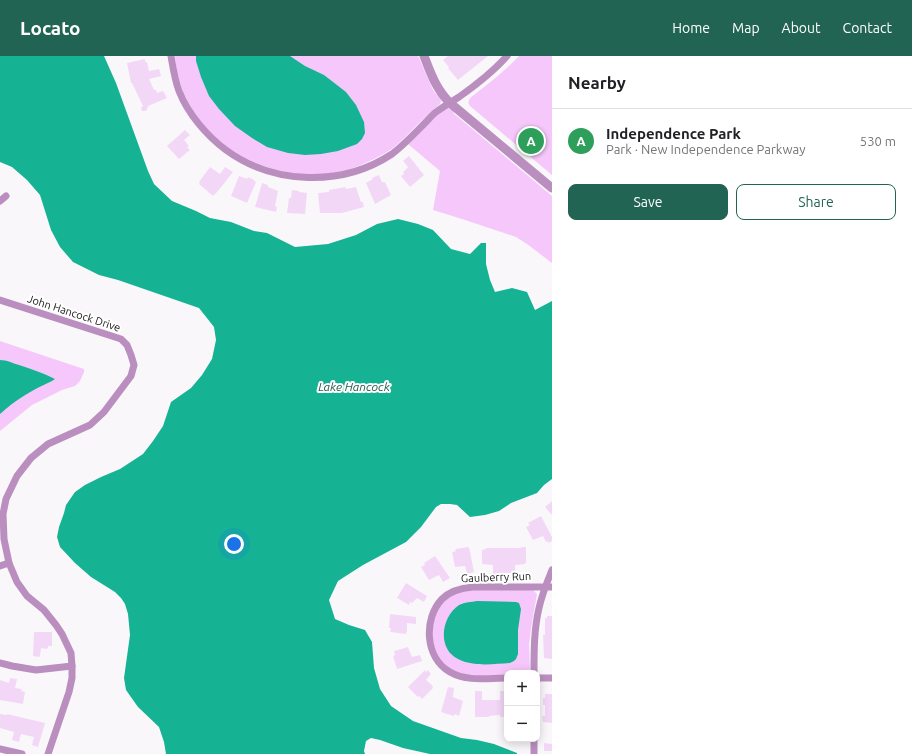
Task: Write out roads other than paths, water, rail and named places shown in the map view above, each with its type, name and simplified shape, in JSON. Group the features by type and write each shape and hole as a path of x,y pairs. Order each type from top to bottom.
{"street":[{"path":"171,56 179,92 196,120 207,134 220,146 244,162 266,171 282,175 311,178 326,177 356,171 383,159 405,143 436,112 485,77 507,56"},
{"path":"424,56 432,77 443,96 552,188"},
{"name":"John Hancock Drive","path":"0,300 121,339 127,345 134,366 130,376 104,412 90,425 48,444 31,458 18,476 6,499 3,514 4,539 9,564 17,582 27,596 48,615 62,634 71,653 72,678 69,692 48,754"},
{"path":"0,566 9,564"},
{"path":"534,670 534,648 538,609 548,587 552,570"},
{"name":"Gaulberry Run","path":"504,678 461,677 440,665 431,645 430,624 432,614 436,606 448,594 463,588 548,587"},
{"path":"0,663 36,670 72,666"},
{"path":"540,678 552,678"},
{"path":"534,742 534,754"},
{"path":"0,750 22,754"}],"water":[{"name":"Lake Hancock","path":"0,56 104,56 116,83 154,184 172,201 210,218 231,222 254,231 267,233 295,247 328,244 356,235 377,224 398,219 418,224 433,230 451,249 470,254 481,243 486,243 486,264 495,292 512,288 527,292 535,310 552,301 552,479 537,493 511,503 499,511 485,515 470,517 457,505 441,504 436,507 421,527 406,542 363,565 338,581 329,600 335,619 365,630 372,642 374,668 380,689 391,706 413,721 461,738 494,744 517,754 430,754 403,748 371,738 366,741 364,751 365,754 166,754 159,727 138,707 126,690 124,678 130,635 128,614 125,604 115,592 91,577 75,563 60,547 57,537 66,505 75,492 85,485 120,469 143,454 153,441 163,426 171,402 191,388 202,375 212,359 216,340 214,327 199,308 118,280 99,275 73,262 60,247 51,230 40,195 27,180 12,167 0,162"},
{"path":"196,56 290,56 305,66 324,75 346,92 356,105 364,122 365,133 357,144 338,151 321,154 305,155 288,153 267,147 235,126 219,109 209,96 201,77"},
{"path":"0,360 28,368 55,379 25,395 0,414"},
{"path":"477,601 519,603 521,609 518,630 518,654 514,661 510,663 490,664 464,662 451,654 447,648 444,641 444,633 448,617 459,605"}],"place":[{"name":"Independence Park","path":"531,141"}]}
